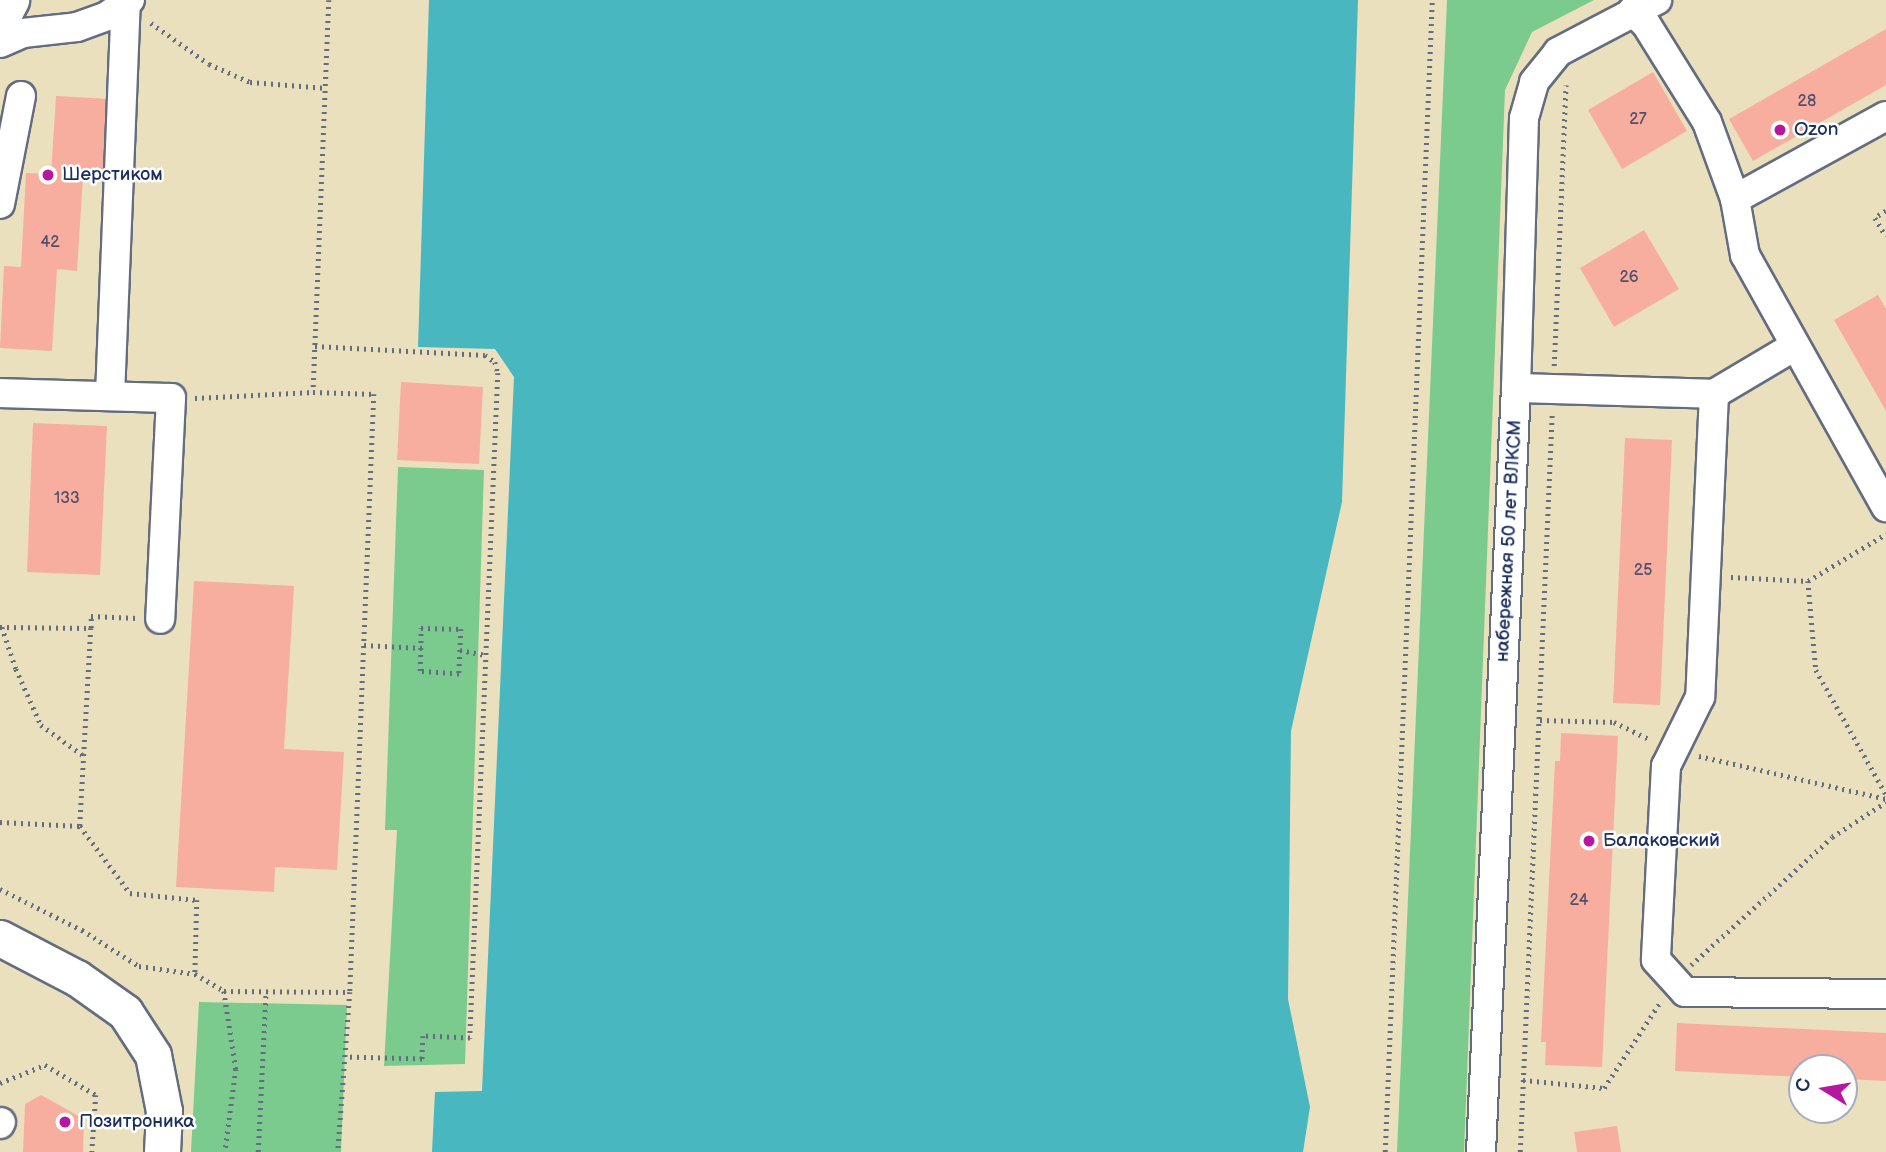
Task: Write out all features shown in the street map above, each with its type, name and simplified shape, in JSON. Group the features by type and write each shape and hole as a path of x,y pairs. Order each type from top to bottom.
{"main road":[{"path":"0,21 11,0"},
{"path":"0,938 77,978 125,1012 153,1055 164,1111 162,1152"}],"street":[{"path":"0,43 23,33 77,27 107,16 127,2"},
{"path":"110,396 127,2"},
{"path":"1645,5 1646,24 1707,122 1735,199 1745,255 1886,507"},
{"name":"набережная 50 лет ВЛКСМ","path":"1481,1152 1516,388 1524,118 1534,82 1558,52 1645,5"},
{"path":"0,204 21,96"},
{"path":"1735,199 1886,117"},
{"path":"1516,388 1714,394 1795,346"},
{"path":"0,393 171,398 160,619"},
{"path":"1714,394 1700,697 1666,766 1657,960 1685,992 1886,994"}],"path":[{"path":"313,392 330,0"},
{"path":"1385,1152 1432,0"},
{"path":"127,2 209,64 250,82 326,88"},
{"path":"1520,1152 1566,84"},
{"path":"1886,211 1875,218 1886,236"},
{"path":"316,346 485,355 495,362 498,373 470,1038 423,1036 422,1059 345,1057"},
{"path":"171,398 313,392 374,394 350,992 338,1152"},
{"path":"1706,575 1808,581 1886,534"},
{"path":"1808,581 1816,670 1886,798"},
{"path":"160,619 91,616 80,826 130,893 197,900 195,974"},
{"path":"84,757 41,725 1,627 91,628"},
{"path":"421,628 461,629 459,674 420,671 422,648 421,628"},
{"path":"364,645 422,648"},
{"path":"460,650 485,654"},
{"path":"1540,720 1614,722 1674,750 1886,798"},
{"path":"1523,1080 1604,1088 1675,980 1832,837 1886,798"},
{"path":"0,822 80,826"},
{"path":"0,889 82,930 139,966 195,974 224,991 350,992"},
{"path":"224,991 236,1069 225,1152"},
{"path":"258,1152 266,991"},
{"path":"0,1083 45,1065 96,1095 92,1152"}],"green space":[{"path":"1447,0 1594,0 1532,32 1505,90 1464,1152 1397,1152"},
{"path":"398,467 484,470 465,1064 384,1066 397,830 385,830"},
{"path":"199,1002 347,1005 341,1152 191,1152"}],"water":[{"path":"429,0 1358,0 1342,502 1291,731 1288,999 1310,1107 1303,1152 432,1152 435,1092 482,1091 514,377 495,349 418,347"}],"building":[{"path":"1886,29 1886,85 1753,161 1729,119"},
{"path":"1653,72 1687,131 1622,169 1588,110"},
{"path":"56,96 110,99 105,178 83,176 77,271 57,269 52,351 0,348 4,266 21,267 26,173 51,174"},
{"path":"1644,230 1679,289 1614,327 1580,268"},
{"path":"1878,295 1886,309 1886,411 1834,320"},
{"path":"401,382 483,387 479,464 397,460"},
{"path":"33,423 107,426 100,575 27,572"},
{"path":"1625,438 1672,440 1660,705 1613,703"},
{"path":"194,581 294,586 284,749 344,752 337,870 275,867 274,892 176,887"},
{"path":"1561,733 1618,736 1602,1067 1545,1065 1546,1042 1541,1042 1555,761 1560,761"},
{"path":"1677,1023 1886,1033 1886,1081 1858,1080 1858,1054 1788,1054 1788,1076 1675,1071"},
{"path":"41,1095 84,1119 83,1152 23,1152 25,1104"},
{"path":"1617,1126 1621,1152 1577,1152 1574,1132"}],"place":[{"name":"Ozon","path":"1780,130"},
{"name":"Шерстиком","path":"48,175"},
{"name":"Балаковский","path":"1589,841"},
{"name":"Позитроника","path":"65,1122"}]}
